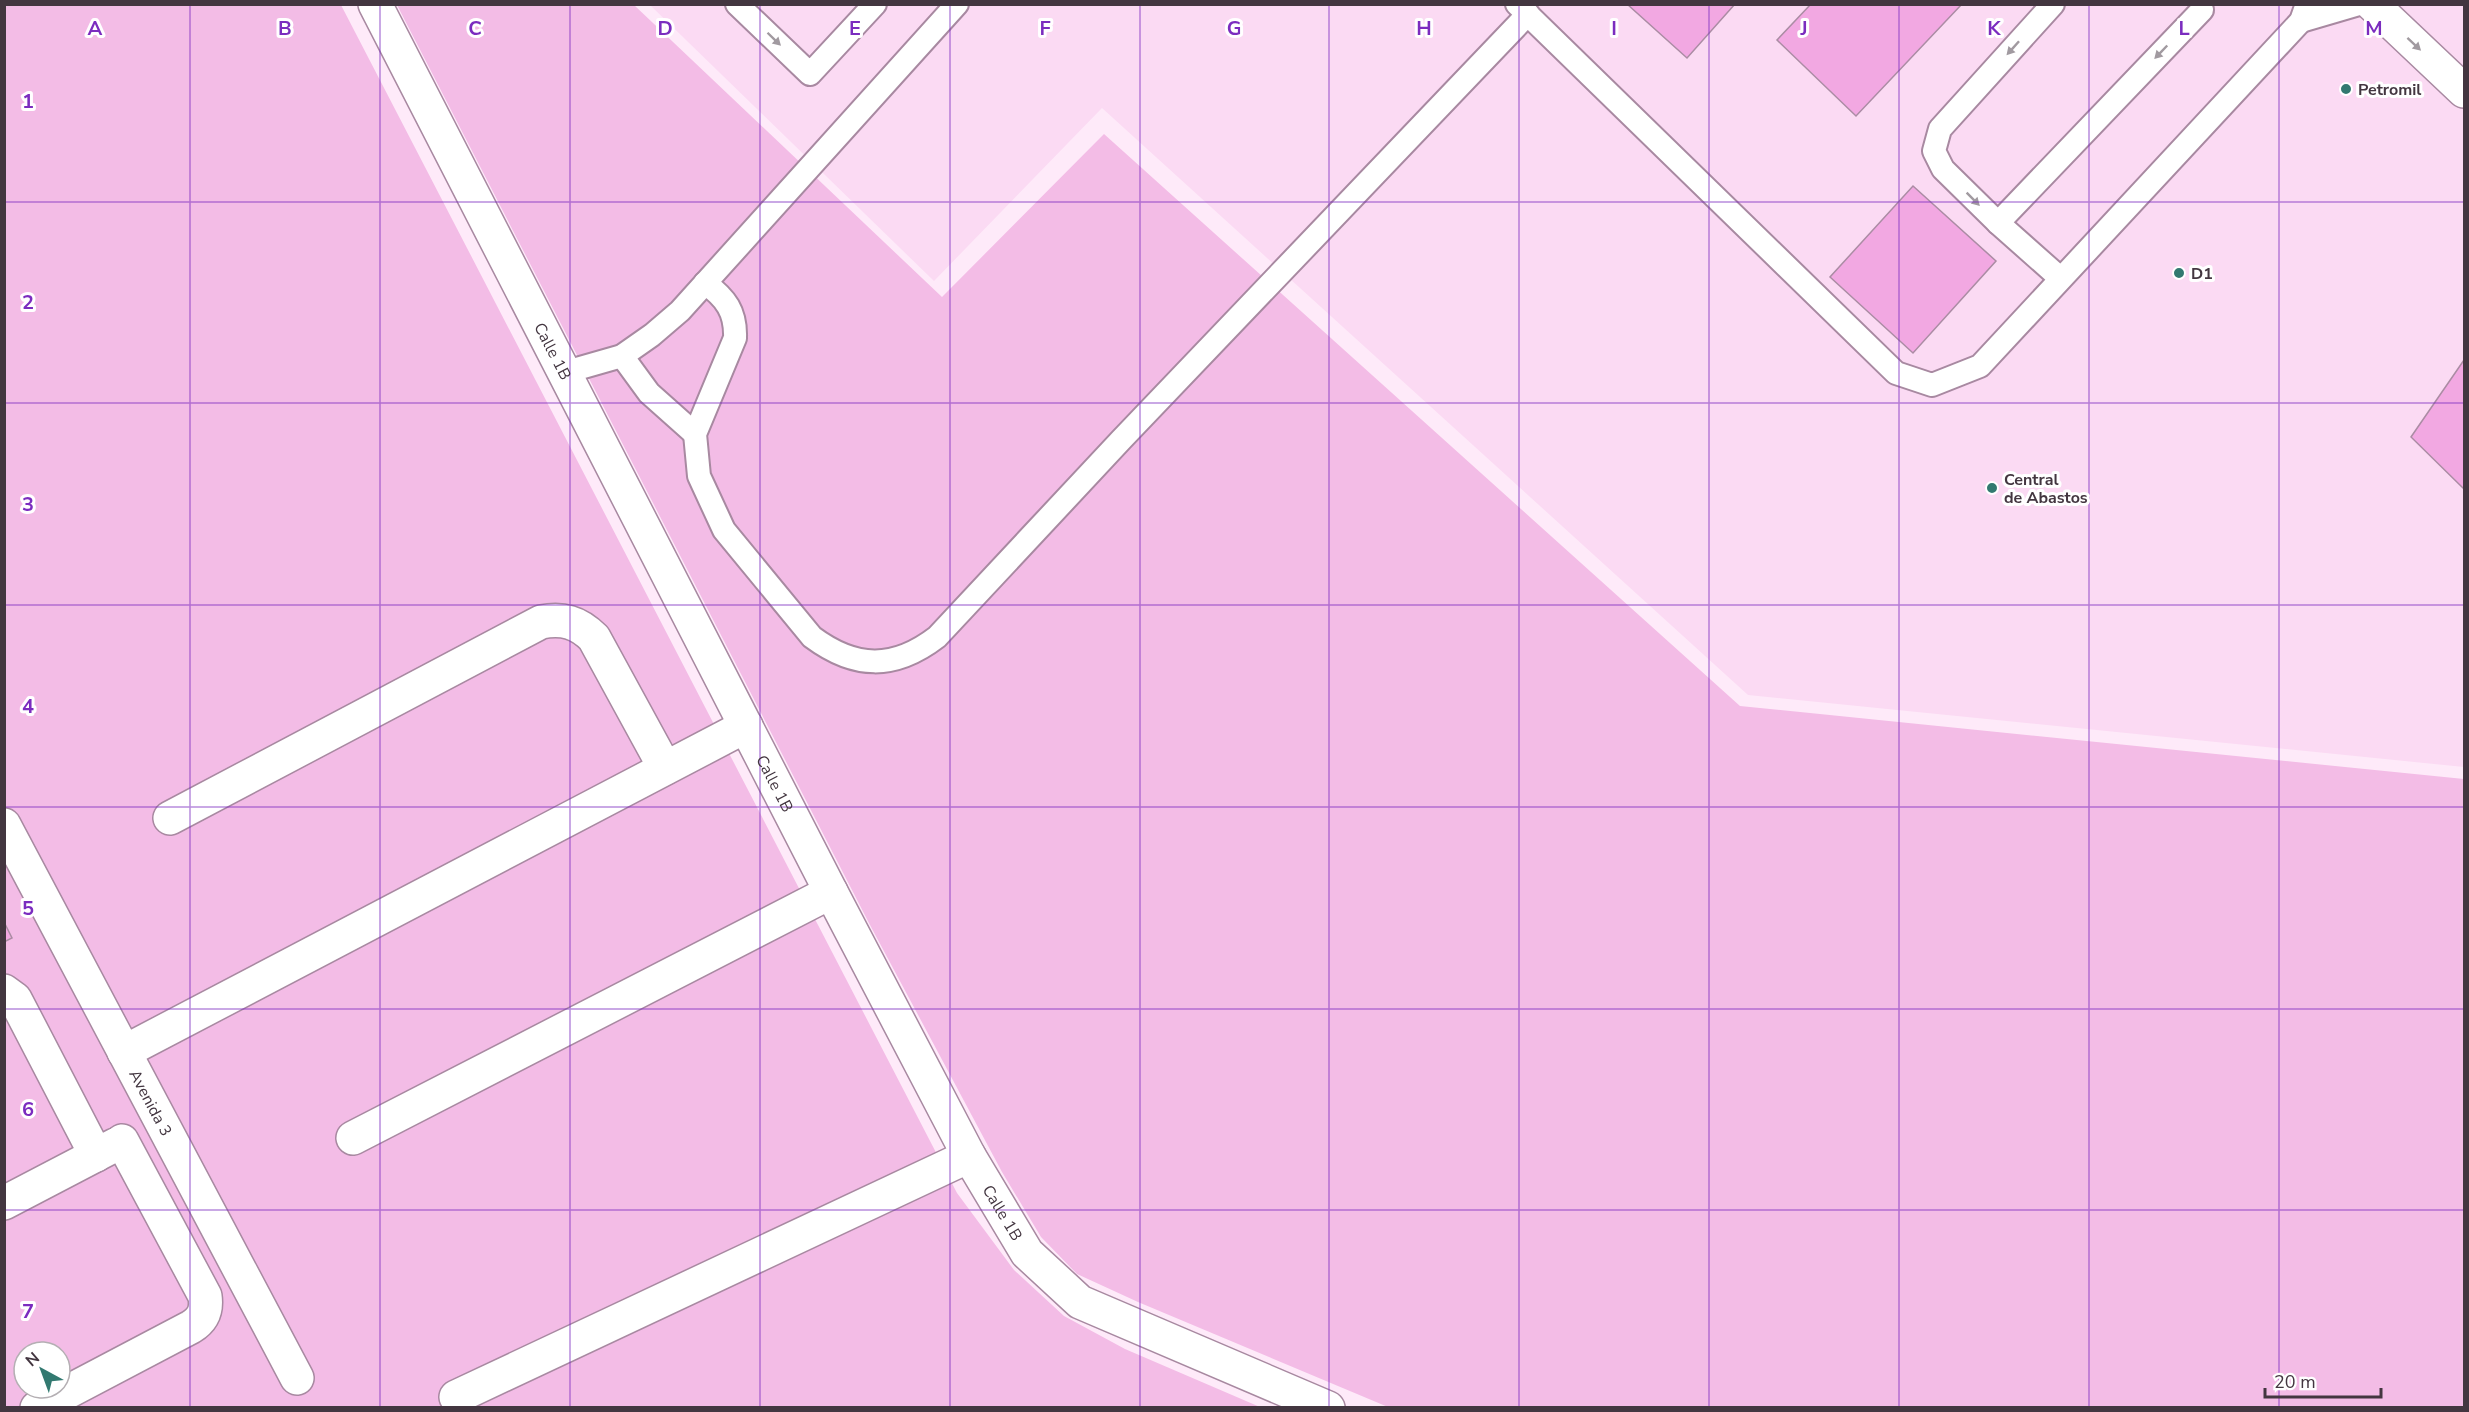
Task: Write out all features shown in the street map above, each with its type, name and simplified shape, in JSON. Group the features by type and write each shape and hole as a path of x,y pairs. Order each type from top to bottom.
{"street":[{"name":"Calle 1B","path":"375,4 566,372 831,892 969,1156 1027,1253 1080,1302 1328,1407"},
{"path":"2372,4 2464,91"},
{"path":"170,818 541,622 556,619 584,628 594,638 665,768"},
{"path":"124,1052 746,726"},
{"name":"Avenida 3","path":"4,825 297,1378"},
{"path":"353,1138 831,892"},
{"path":"4,991 15,999 205,1296 207,1306 199,1322 191,1327 37,1407"},
{"path":"4,1203 161,1122"},
{"path":"456,1398 969,1156"}],"lane":[{"path":"737,4 810,74 870,6"},
{"path":"566,372 622,357 680,311 957,4"},
{"path":"2053,4 1940,129 1934,151 1943,169 1998,223 2060,278"},
{"path":"705,283 724,299 732,310 735,324 735,338 696,434 699,476 724,530 812,637 829,650 848,658 869,662 906,657 937,637 1523,9 1896,373 1932,385 1980,366 2304,13 2359,4"},
{"path":"1998,223 2202,6"},
{"path":"622,357 649,393 696,434"}],"shaded area":[{"path":"5,5 341,5 957,1193 1014,1270 1064,1316 1125,1349 1260,1407 5,1408"},
{"path":"397,5 634,5 942,297 1104,134 1740,706 2464,779 2464,1407 1388,1407 1077,1274 1041,1237 1002,1172 870,925"},
{"name":"Central de Abastos","path":"650,5 2464,5 2464,767 1748,695 1102,108 934,281"}],"building":[{"path":"1627,4 1735,4 1687,58"},
{"path":"1811,4 1962,4 1856,116 1777,40"},
{"path":"1913,186 1996,261 1913,353 1830,277"},
{"path":"2464,360 2464,489 2411,437"},
{"path":"4,922 12,938 4,942"}],"place":[{"name":"Petromil","path":"2346,89"},
{"name":"D1","path":"2179,273"},
{"name":"Central de Abastos","path":"1992,488"}]}
